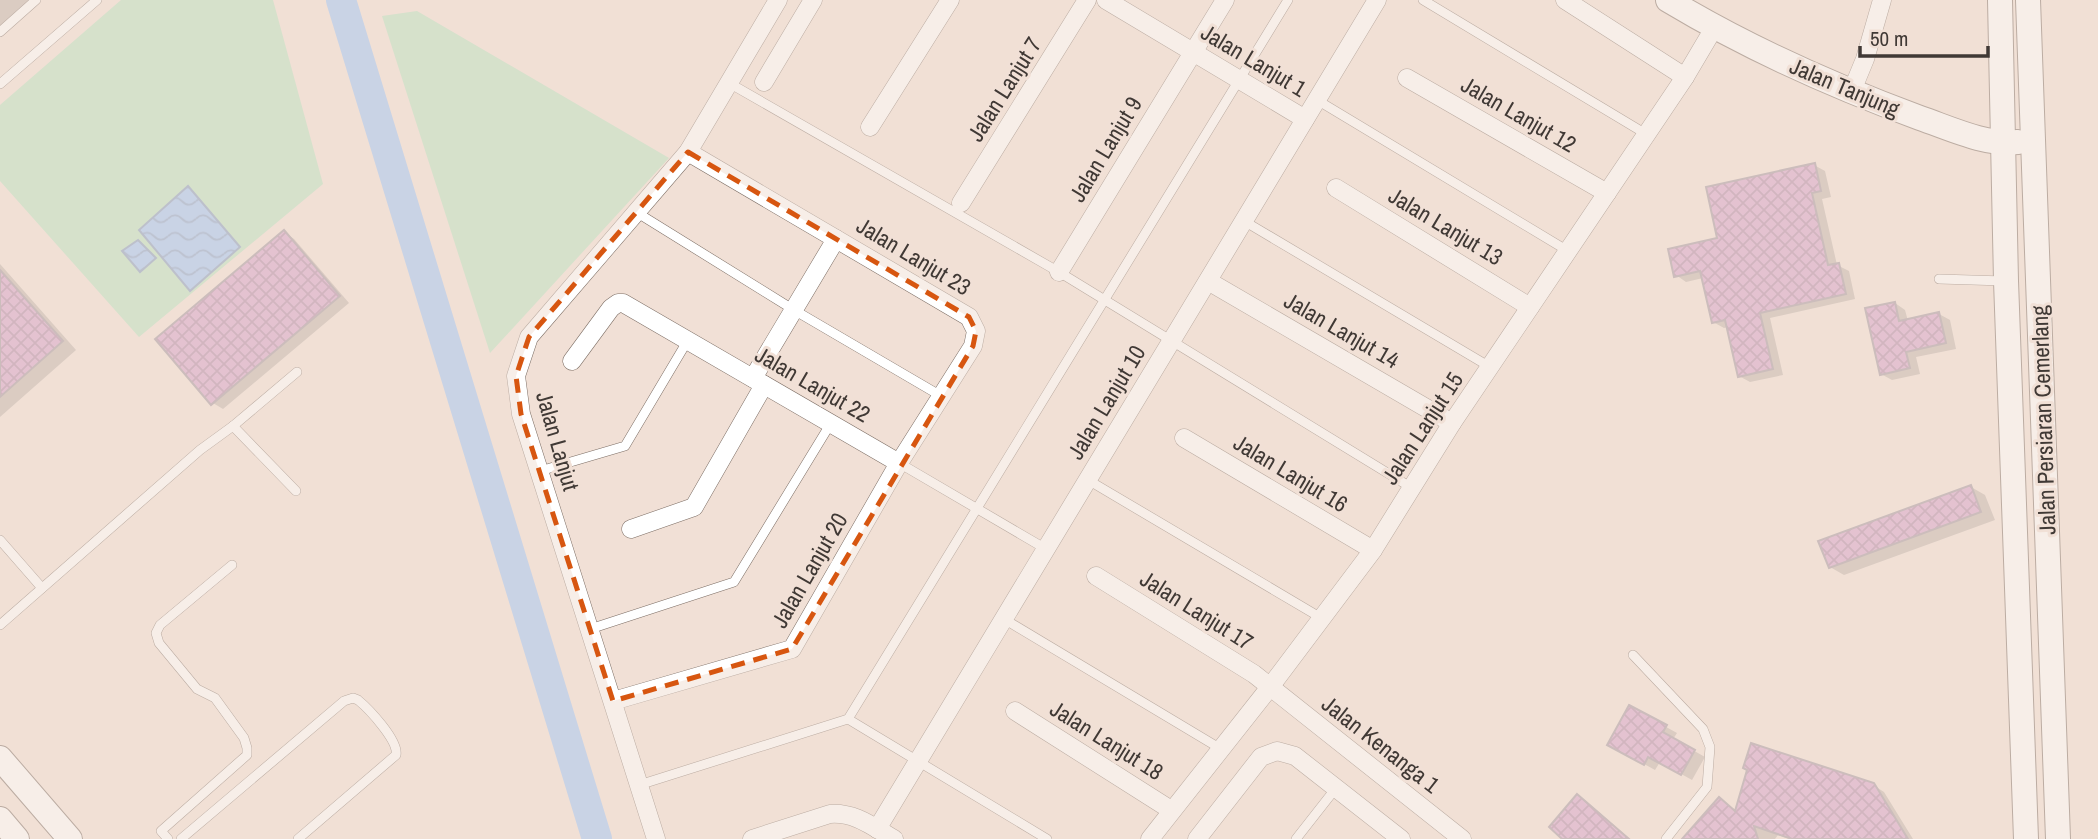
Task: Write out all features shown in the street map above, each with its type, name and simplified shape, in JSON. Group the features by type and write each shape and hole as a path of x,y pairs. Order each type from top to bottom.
{"main road":[{"name":"Jalan Tanjung","path":"1668,0 1714,28 1851,93 1979,139 2003,143 2033,141"},
{"name":"Jalan Persiaran Cemerlang","path":"2000,0 2006,282 2026,839"},
{"name":"Jalan Persiaran Cemerlang","path":"2028,0 2058,839"},
{"path":"0,758 70,839"},
{"path":"0,819 17,839"}],"street":[{"name":"Jalan Lanjut","path":"656,839 521,414 516,376 529,337 688,152 778,0"},
{"path":"764,82 813,0"},
{"path":"870,127 950,0"},
{"name":"Jalan Lanjut 7","path":"961,203 1087,0"},
{"name":"Jalan Lanjut 1","path":"1106,0 1305,119"},
{"name":"Jalan Lanjut 9","path":"1059,272 1225,0"},
{"name":"Jalan Lanjut 10","path":"877,829 1377,0"},
{"path":"1565,0 1685,77"},
{"path":"1851,93 1865,59 1882,0"},
{"name":"Jalan Lanjut 15","path":"1150,839 1270,687 1373,550 1452,423 1685,77 1714,28"},
{"name":"Jalan Lanjut 12","path":"1407,78 1607,192"},
{"name":"Jalan Lanjut 23","path":"688,152 969,317 976,331 973,346 899,463"},
{"name":"Jalan Lanjut 13","path":"1336,188 1530,307"},
{"path":"631,529 694,506 794,310 836,239"},
{"name":"Jalan Lanjut 14","path":"1208,281 1452,423"},
{"name":"Jalan Lanjut 22","path":"572,361 611,308 618,303 627,304 899,463"},
{"name":"Jalan Lanjut 16","path":"1184,438 1373,550"},
{"name":"Jalan Lanjut 20","path":"612,701 792,649 899,463"},
{"name":"Jalan Lanjut 17","path":"1096,576 1254,674 1270,687"},
{"name":"Jalan Kenanga 1","path":"1270,687 1462,839"},
{"name":"Jalan Lanjut 18","path":"1015,711 1171,810"},
{"path":"1197,839 1261,757 1271,752 1284,752 1295,756 1400,839"},
{"path":"752,839 830,814 844,813 855,816 894,839"}],"lane":[{"path":"0,32 36,0"},
{"path":"0,84 97,0"},
{"path":"639,785 848,719 1288,0"},
{"path":"1423,0 1646,134"},
{"path":"729,83 1059,272 1412,488"},
{"path":"1317,100 1568,251"},
{"path":"636,212 794,310 941,396"},
{"path":"1244,221 1490,367"},
{"path":"1939,279 2006,282"},
{"path":"540,471 625,446 688,340"},
{"path":"0,625 200,450 297,372"},
{"path":"590,629 734,582 831,423"},
{"path":"233,426 296,491"},
{"name":"Jalan Lanjut 22","path":"899,463 1046,549"},
{"path":"1088,480 1322,619"},
{"path":"0,540 42,588"},
{"path":"168,839 161,831 247,755 247,748 244,738 215,698 197,689 159,643 156,634 160,625 232,565"},
{"path":"1004,619 1221,749"},
{"path":"1633,655 1703,729 1709,741 1707,787 1666,839"},
{"path":"181,839 344,701 353,698 358,700 394,741 396,755 298,839"},
{"path":"848,719 1047,839"},
{"path":"1296,839 1336,788"}],"highlighted area":[{"path":"688,152 969,317 976,331 973,346 792,649 613,701 521,414 516,376 529,337"}],"green space":[{"path":"121,0 273,0 323,184 139,337 0,181 0,105"},
{"path":"417,11 669,158 490,353 382,16"}],"water":[{"path":"188,186 240,247 190,291 139,230"},
{"path":"138,240 156,258 140,272 122,251"}],"building":[{"path":"1815,163 1821,191 1812,193 1828,265 1839,263 1846,294 1760,313 1773,369 1738,377 1725,320 1712,323 1700,271 1674,277 1668,249 1717,238 1706,187"},
{"path":"284,230 340,296 211,405 155,339"},
{"path":"0,270 63,341 0,397"},
{"path":"1895,302 1899,321 1939,312 1946,343 1906,352 1910,368 1880,375 1865,308"},
{"path":"1971,485 1981,512 1829,568 1818,541"},
{"path":"1629,705 1667,725 1663,732 1695,750 1681,775 1648,757 1644,765 1607,745"},
{"path":"1751,743 1874,783 1908,839 1792,839 1754,826 1758,839 1682,839 1719,797 1735,811 1747,770 1743,768"},
{"path":"1577,794 1629,839 1562,839 1549,827"}],"waterway":[{"path":"341,0 597,839"}]}
